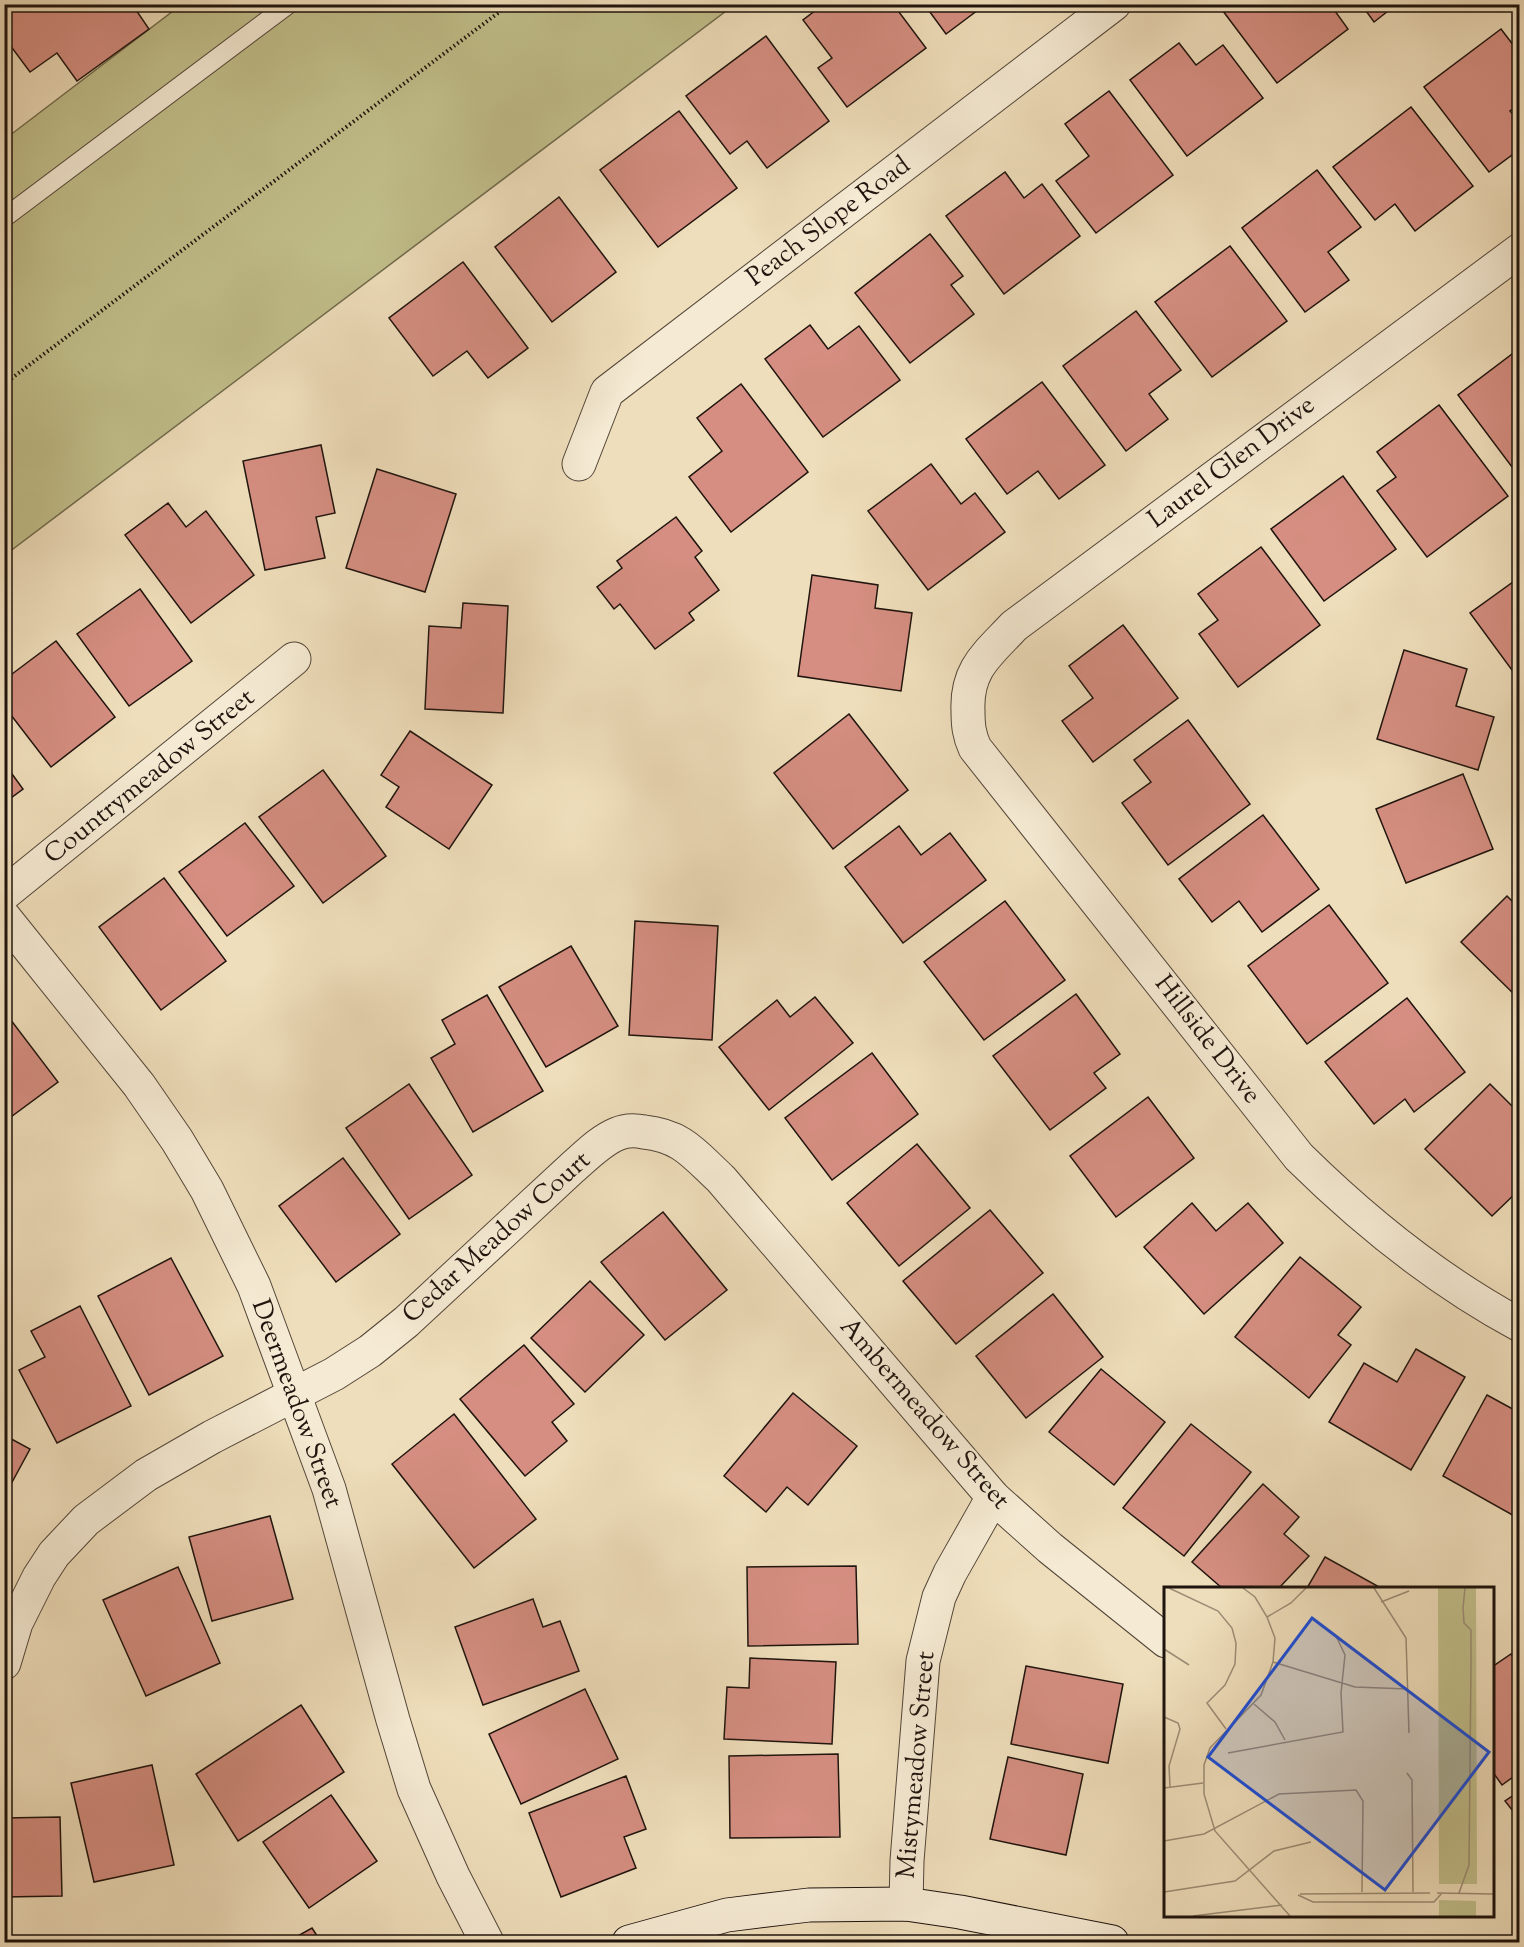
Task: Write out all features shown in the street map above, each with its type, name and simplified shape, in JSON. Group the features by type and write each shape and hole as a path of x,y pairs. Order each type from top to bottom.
{"street":[{"name":"Peach Slope Road","path":"579,464 607,392 1114,4"},
{"name":"Laurel Glen Drive","path":"967,696 972,675 985,657 1014,626 1520,250"},
{"name":"Countrymeadow Street","path":"4,894 294,659"},
{"name":"Hillside Drive","path":"967,696 969,735 975,748 1299,1157 1331,1188 1407,1253 1491,1310 1520,1325"},
{"name":"Deermeadow Street","path":"4,917 139,1085 177,1140 207,1190 254,1286 329,1489 414,1788 453,1876 487,1942"},
{"name":"Cedar Meadow Court","path":"4,1663 16,1623 39,1577 54,1554 86,1520 146,1475 212,1437 334,1374 370,1351 601,1144 616,1135 631,1130 664,1134 685,1145 705,1164"},
{"name":"Ambermeadow Street","path":"705,1164 721,1179 993,1497 1050,1548 1164,1639"},
{"name":"Mistymeadow Street","path":"906,1904 907,1861 923,1661 939,1597 993,1497"},
{"path":"628,1942 727,1916 809,1905 906,1904 960,1912 1112,1942"}],"lane":[{"path":"4,218 289,4"}],"path":[{"path":"4,384 510,4"}],"shaded area":[{"path":"181,5 734,5 5,555 5,139"}],"building":[{"path":"19,4 132,4 149,29 77,81 57,53 30,72 4,37 4,15"},
{"path":"824,4 893,4 926,48 847,107 818,68 832,58 803,20"},
{"path":"924,4 986,4 946,34"},
{"path":"1231,4 1330,4 1348,29 1277,83 1223,11"},
{"path":"1361,4 1397,4 1374,22"},
{"path":"1501,29 1520,54 1520,104 1510,111 1520,123 1520,149 1489,172 1424,87"},
{"path":"766,36 829,121 767,168 747,141 730,154 686,96"},
{"path":"1179,43 1196,65 1223,45 1263,98 1187,156 1130,80"},
{"path":"1109,91 1173,175 1096,233 1056,181 1089,156 1065,124"},
{"path":"1411,107 1473,186 1415,231 1395,204 1375,220 1333,167"},
{"path":"679,111 737,188 658,247 600,170"},
{"path":"1317,170 1361,227 1328,252 1349,280 1305,312 1242,228"},
{"path":"1005,172 1024,198 1042,184 1080,236 1004,294 946,216"},
{"path":"559,197 616,272 552,322 495,247"},
{"path":"930,234 963,276 951,285 974,314 910,363 855,293"},
{"path":"1230,246 1287,321 1212,377 1155,302"},
{"path":"463,262 528,348 488,378 467,351 433,376 389,318"},
{"path":"1136,311 1181,370 1149,394 1168,419 1126,451 1063,366"},
{"path":"810,325 828,349 859,326 900,380 823,437 765,359"},
{"path":"1520,348 1520,467 1515,471 1458,395"},
{"path":"1042,382 1105,465 1059,499 1038,471 1007,494 966,439"},
{"path":"741,384 808,472 731,532 689,477 722,451 697,418"},
{"path":"1439,405 1508,496 1427,557 1377,491 1396,477 1377,452"},
{"path":"321,445 335,513 316,517 325,558 265,570 243,461"},
{"path":"931,464 961,504 975,493 1005,532 928,590 868,511"},
{"path":"377,469 456,494 425,592 346,568"},
{"path":"1343,476 1396,549 1324,601 1271,529"},
{"path":"168,503 186,527 206,511 254,575 191,623 125,535"},
{"path":"676,517 702,551 695,557 719,590 689,613 694,620 655,649 620,604 614,609 597,587 622,568 617,561"},
{"path":"1261,547 1320,625 1238,687 1199,634 1218,620 1198,594"},
{"path":"812,575 878,585 875,608 912,613 901,691 798,676"},
{"path":"1520,577 1520,681 1470,613"},
{"path":"140,589 192,661 129,706 77,634"},
{"path":"463,603 508,606 503,713 425,709 429,626 461,628"},
{"path":"1123,625 1178,698 1093,762 1062,721 1093,698 1069,666"},
{"path":"56,641 115,717 51,767 4,706 4,680"},
{"path":"1404,650 1467,669 1456,706 1494,717 1478,770 1377,739"},
{"path":"849,714 908,790 833,849 774,773"},
{"path":"1188,720 1250,804 1168,865 1122,803 1151,782 1134,760"},
{"path":"410,731 492,785 449,849 386,807 399,787 381,775"},
{"path":"4,763 23,789 4,803"},
{"path":"323,770 386,856 323,903 259,817"},
{"path":"1463,774 1493,849 1406,883 1376,809"},
{"path":"1263,815 1319,889 1262,932 1239,901 1212,922 1179,879"},
{"path":"245,823 294,886 227,936 179,872"},
{"path":"899,826 921,855 950,833 986,880 903,943 845,867"},
{"path":"164,878 226,961 161,1010 99,927"},
{"path":"1507,896 1520,909 1520,1000 1461,942"},
{"path":"1005,901 1065,980 984,1040 924,962"},
{"path":"1329,905 1388,983 1307,1044 1248,966"},
{"path":"635,921 718,926 712,1040 629,1035"},
{"path":"571,946 618,1026 546,1067 499,987"},
{"path":"1076,994 1120,1054 1094,1073 1106,1088 1050,1130 993,1056"},
{"path":"487,995 543,1091 473,1132 431,1058 455,1044 442,1020"},
{"path":"815,997 853,1043 769,1110 719,1047 777,1000 790,1017"},
{"path":"1407,998 1465,1072 1414,1112 1405,1099 1374,1124 1325,1062"},
{"path":"4,1011 58,1082 4,1122"},
{"path":"872,1053 918,1114 832,1180 785,1118"},
{"path":"409,1084 472,1175 409,1219 346,1128"},
{"path":"1490,1084 1520,1114 1520,1189 1492,1216 1425,1149"},
{"path":"1148,1097 1194,1158 1116,1217 1070,1156"},
{"path":"917,1144 970,1208 899,1266 847,1203"},
{"path":"343,1158 400,1234 336,1282 279,1206"},
{"path":"1192,1203 1216,1231 1248,1203 1283,1243 1204,1314 1144,1247"},
{"path":"990,1210 1043,1273 956,1344 903,1281"},
{"path":"663,1212 727,1290 665,1340 601,1262"},
{"path":"1300,1257 1361,1307 1338,1335 1351,1345 1309,1398 1235,1337"},
{"path":"171,1258 223,1356 149,1395 98,1296"},
{"path":"590,1281 644,1335 585,1392 531,1338"},
{"path":"1053,1294 1103,1357 1026,1418 976,1356"},
{"path":"80,1306 131,1406 57,1443 19,1370 45,1357 31,1331"},
{"path":"524,1345 574,1404 552,1422 567,1441 525,1476 460,1399"},
{"path":"1416,1349 1465,1377 1411,1470 1329,1422 1364,1363 1397,1382"},
{"path":"1101,1369 1165,1422 1114,1485 1049,1432"},
{"path":"793,1393 857,1446 808,1505 787,1487 766,1512 724,1476"},
{"path":"1487,1395 1520,1413 1520,1510 1516,1517 1443,1476"},
{"path":"454,1414 536,1519 474,1568 392,1464"},
{"path":"1191,1424 1251,1472 1184,1556 1123,1508"},
{"path":"4,1435 30,1449 4,1497"},
{"path":"1263,1484 1299,1517 1284,1534 1309,1556 1280,1587 1221,1587 1192,1562"},
{"path":"270,1516 293,1599 212,1621 189,1537"},
{"path":"1325,1557 1379,1587 1308,1587"},
{"path":"856,1566 858,1644 748,1646 747,1567"},
{"path":"178,1567 220,1663 146,1696 103,1600"},
{"path":"533,1599 543,1627 560,1621 579,1671 483,1705 455,1627"},
{"path":"1511,1654 1520,1665 1520,1772 1502,1785 1494,1774 1494,1666"},
{"path":"750,1658 836,1662 832,1744 724,1739 727,1687 749,1688"},
{"path":"1026,1666 1123,1684 1108,1763 1011,1744"},
{"path":"585,1689 618,1759 521,1804 489,1734"},
{"path":"301,1705 344,1772 238,1841 196,1774"},
{"path":"838,1754 840,1837 730,1838 729,1756"},
{"path":"1008,1757 1083,1774 1066,1855 990,1839"},
{"path":"152,1765 174,1865 94,1882 71,1783"},
{"path":"626,1776 646,1829 624,1837 636,1868 561,1897 529,1813"},
{"path":"1520,1791 1520,1820 1505,1801"},
{"path":"331,1795 377,1861 309,1908 263,1842"},
{"path":"60,1817 62,1896 4,1897 4,1818"},
{"path":"312,1928 321,1942 287,1942"}]}
